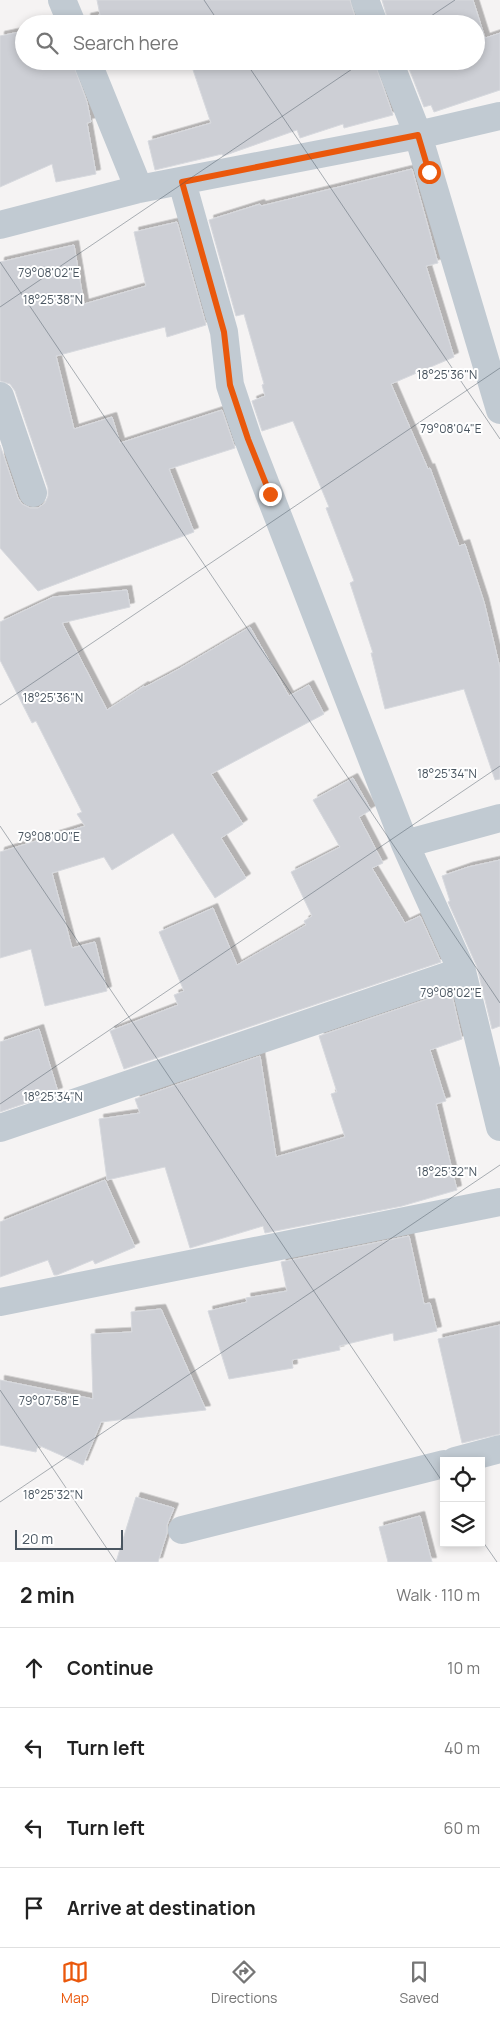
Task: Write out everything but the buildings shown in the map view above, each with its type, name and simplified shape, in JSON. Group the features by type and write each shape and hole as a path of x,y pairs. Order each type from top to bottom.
{"street":[{"path":"62,0 68,15"},
{"path":"365,0 371,15"},
{"path":"91,70 139,189"},
{"path":"393,70 418,135 500,410"},
{"path":"0,225 139,189 418,135 500,116"},
{"path":"182,182 224,332 230,385 248,439 405,844 462,971 499,1115"},
{"path":"0,396 33,493"},
{"path":"405,844 500,818"},
{"path":"0,1128 462,971"},
{"path":"0,1302 500,1202"},
{"path":"470,1457 500,1449"},
{"path":"182,1530 440,1465"}],"route":[{"path":"270,494 248,439 230,385 224,332 182,182 418,135 429,172"}]}
